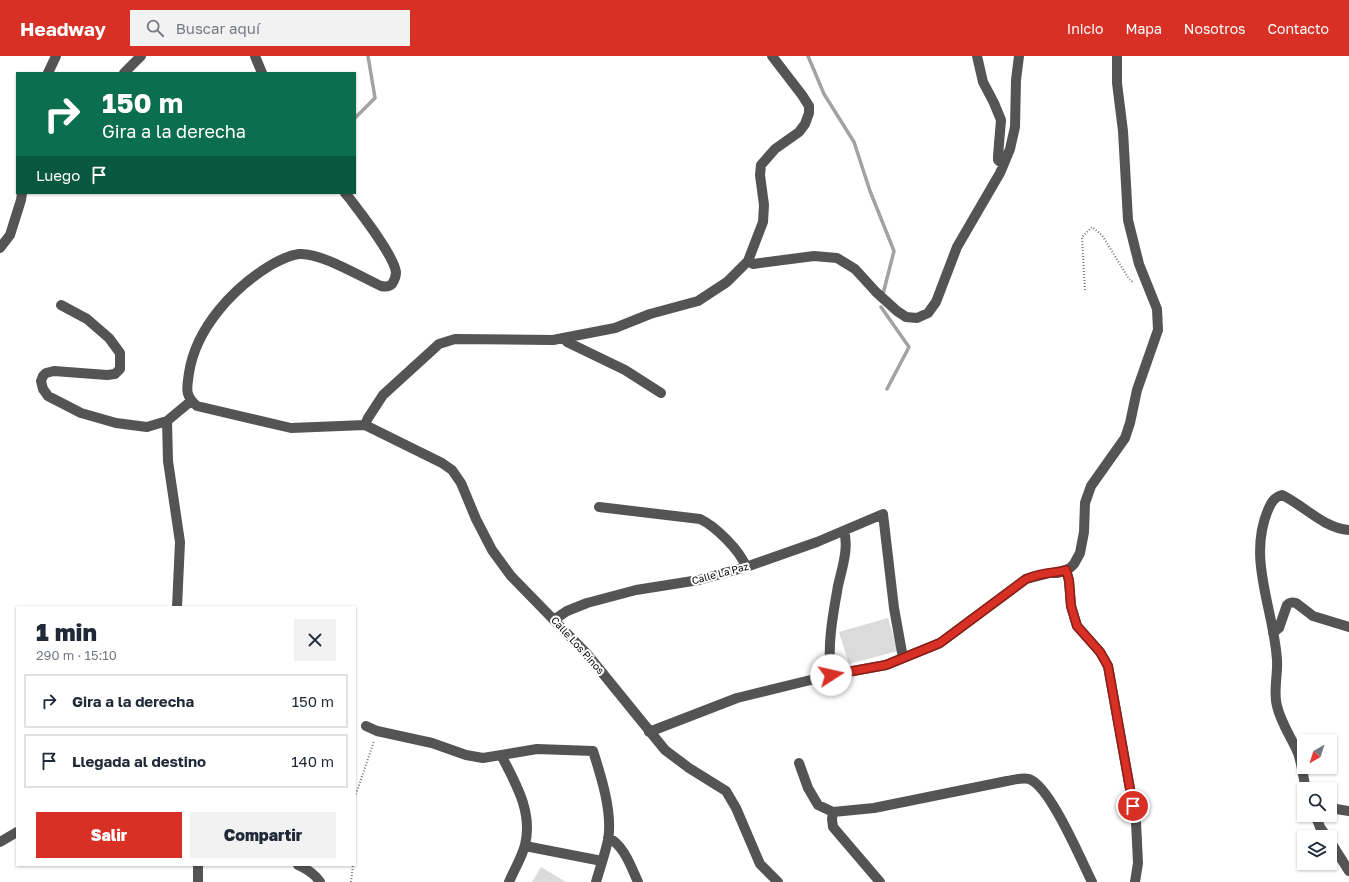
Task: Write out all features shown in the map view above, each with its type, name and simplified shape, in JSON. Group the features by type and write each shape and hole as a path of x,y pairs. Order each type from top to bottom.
{"street":[{"path":"48,72 56,56"},
{"path":"125,72 142,56"},
{"path":"255,56 262,72"},
{"path":"346,194 377,237 392,261 396,273 391,286 381,286 343,267 316,257 300,254 286,257 262,270 231,296 211,322 198,343 191,359 187,387 187,395 197,406 291,428 365,425 368,418 384,395 439,344 455,339 553,340 615,328 650,314 698,301 727,282 748,261 763,222 764,205 760,175 761,165 775,150 799,132 806,124 809,106 772,56"},
{"path":"977,56 983,82 1001,120 998,160 1003,164"},
{"path":"748,261 753,264 814,256 837,258 855,269 897,311 906,317 917,318 928,313 936,302 957,247 1000,173 1010,149 1015,127 1016,80 1019,56"},
{"path":"649,732 737,698 831,675 886,665 940,643 1026,579 1038,575 1058,573 1066,570 1074,564 1080,553 1084,532 1085,503 1091,486 1125,438 1130,423 1137,390 1158,330 1157,309 1139,264 1128,220 1123,130 1117,83 1117,56"},
{"path":"0,248 10,235 22,194"},
{"path":"61,305 87,318 109,338 120,353 121,364 120,369 115,374 107,375 54,371 46,373 41,382 43,389 48,396 81,413 116,423 147,427 167,421 191,401"},
{"path":"565,338 567,342 625,370 661,393"},
{"path":"167,421 168,461 180,542 177,606"},
{"name":"Calle Los Pinos","path":"365,425 442,463 452,470 461,483 476,519 492,550 511,576 587,654 665,750 689,768 726,791 736,808 760,864 778,882"},
{"path":"1305,782 1299,756 1277,706 1275,692 1277,660 1273,633 1265,598 1260,550 1264,518 1274,498 1282,495 1320,520 1349,530"},
{"path":"599,507 700,519 724,537 738,553 746,567"},
{"name":"Calle La Paz","path":"555,620 567,611 587,603 636,590 699,580 746,567 817,542 883,514 894,608 903,658"},
{"path":"831,675 830,652 832,618 846,546 844,531"},
{"path":"1066,570 1069,580 1071,606 1077,626 1100,652 1108,666 1136,822 1138,863 1135,882"},
{"path":"1273,633 1279,628 1287,605 1293,602 1313,616 1349,628"},
{"path":"366,726 378,731 432,743 466,755 483,758 537,749 593,751 603,784 608,813 608,838 596,882"},
{"path":"501,755 523,803 528,826 525,846 509,882"},
{"path":"799,763 808,788 818,805 833,812 874,808 1023,778 1030,779 1044,791 1054,806 1092,882"},
{"path":"1337,809 1349,811"},
{"path":"833,812 833,827 880,882"},
{"path":"0,842 16,833"},
{"path":"608,838 621,849 638,882"},
{"path":"525,846 602,860"},
{"path":"1337,852 1349,871"},
{"path":"198,866 198,882"},
{"path":"300,866 317,877 320,882"}],"path":[{"path":"1084,290 1082,237 1092,227 1102,235 1129,279 1135,284"},
{"path":"356,794 378,731"},
{"path":"350,882 353,866"}],"shaded area":[{"path":"888,618 898,651 849,664 839,632"},
{"path":"541,867 566,882 532,882"}],"waterway":[{"path":"356,117 375,98 368,56"},
{"path":"808,56 824,94 854,142 870,191 894,251 883,294"},
{"path":"881,307 909,347 887,389"}],"route":[{"path":"831,675 886,665 926,650 940,643 1026,579 1038,575 1058,573 1066,570 1069,580 1071,606 1077,626 1100,652 1108,666 1133,806"}]}
